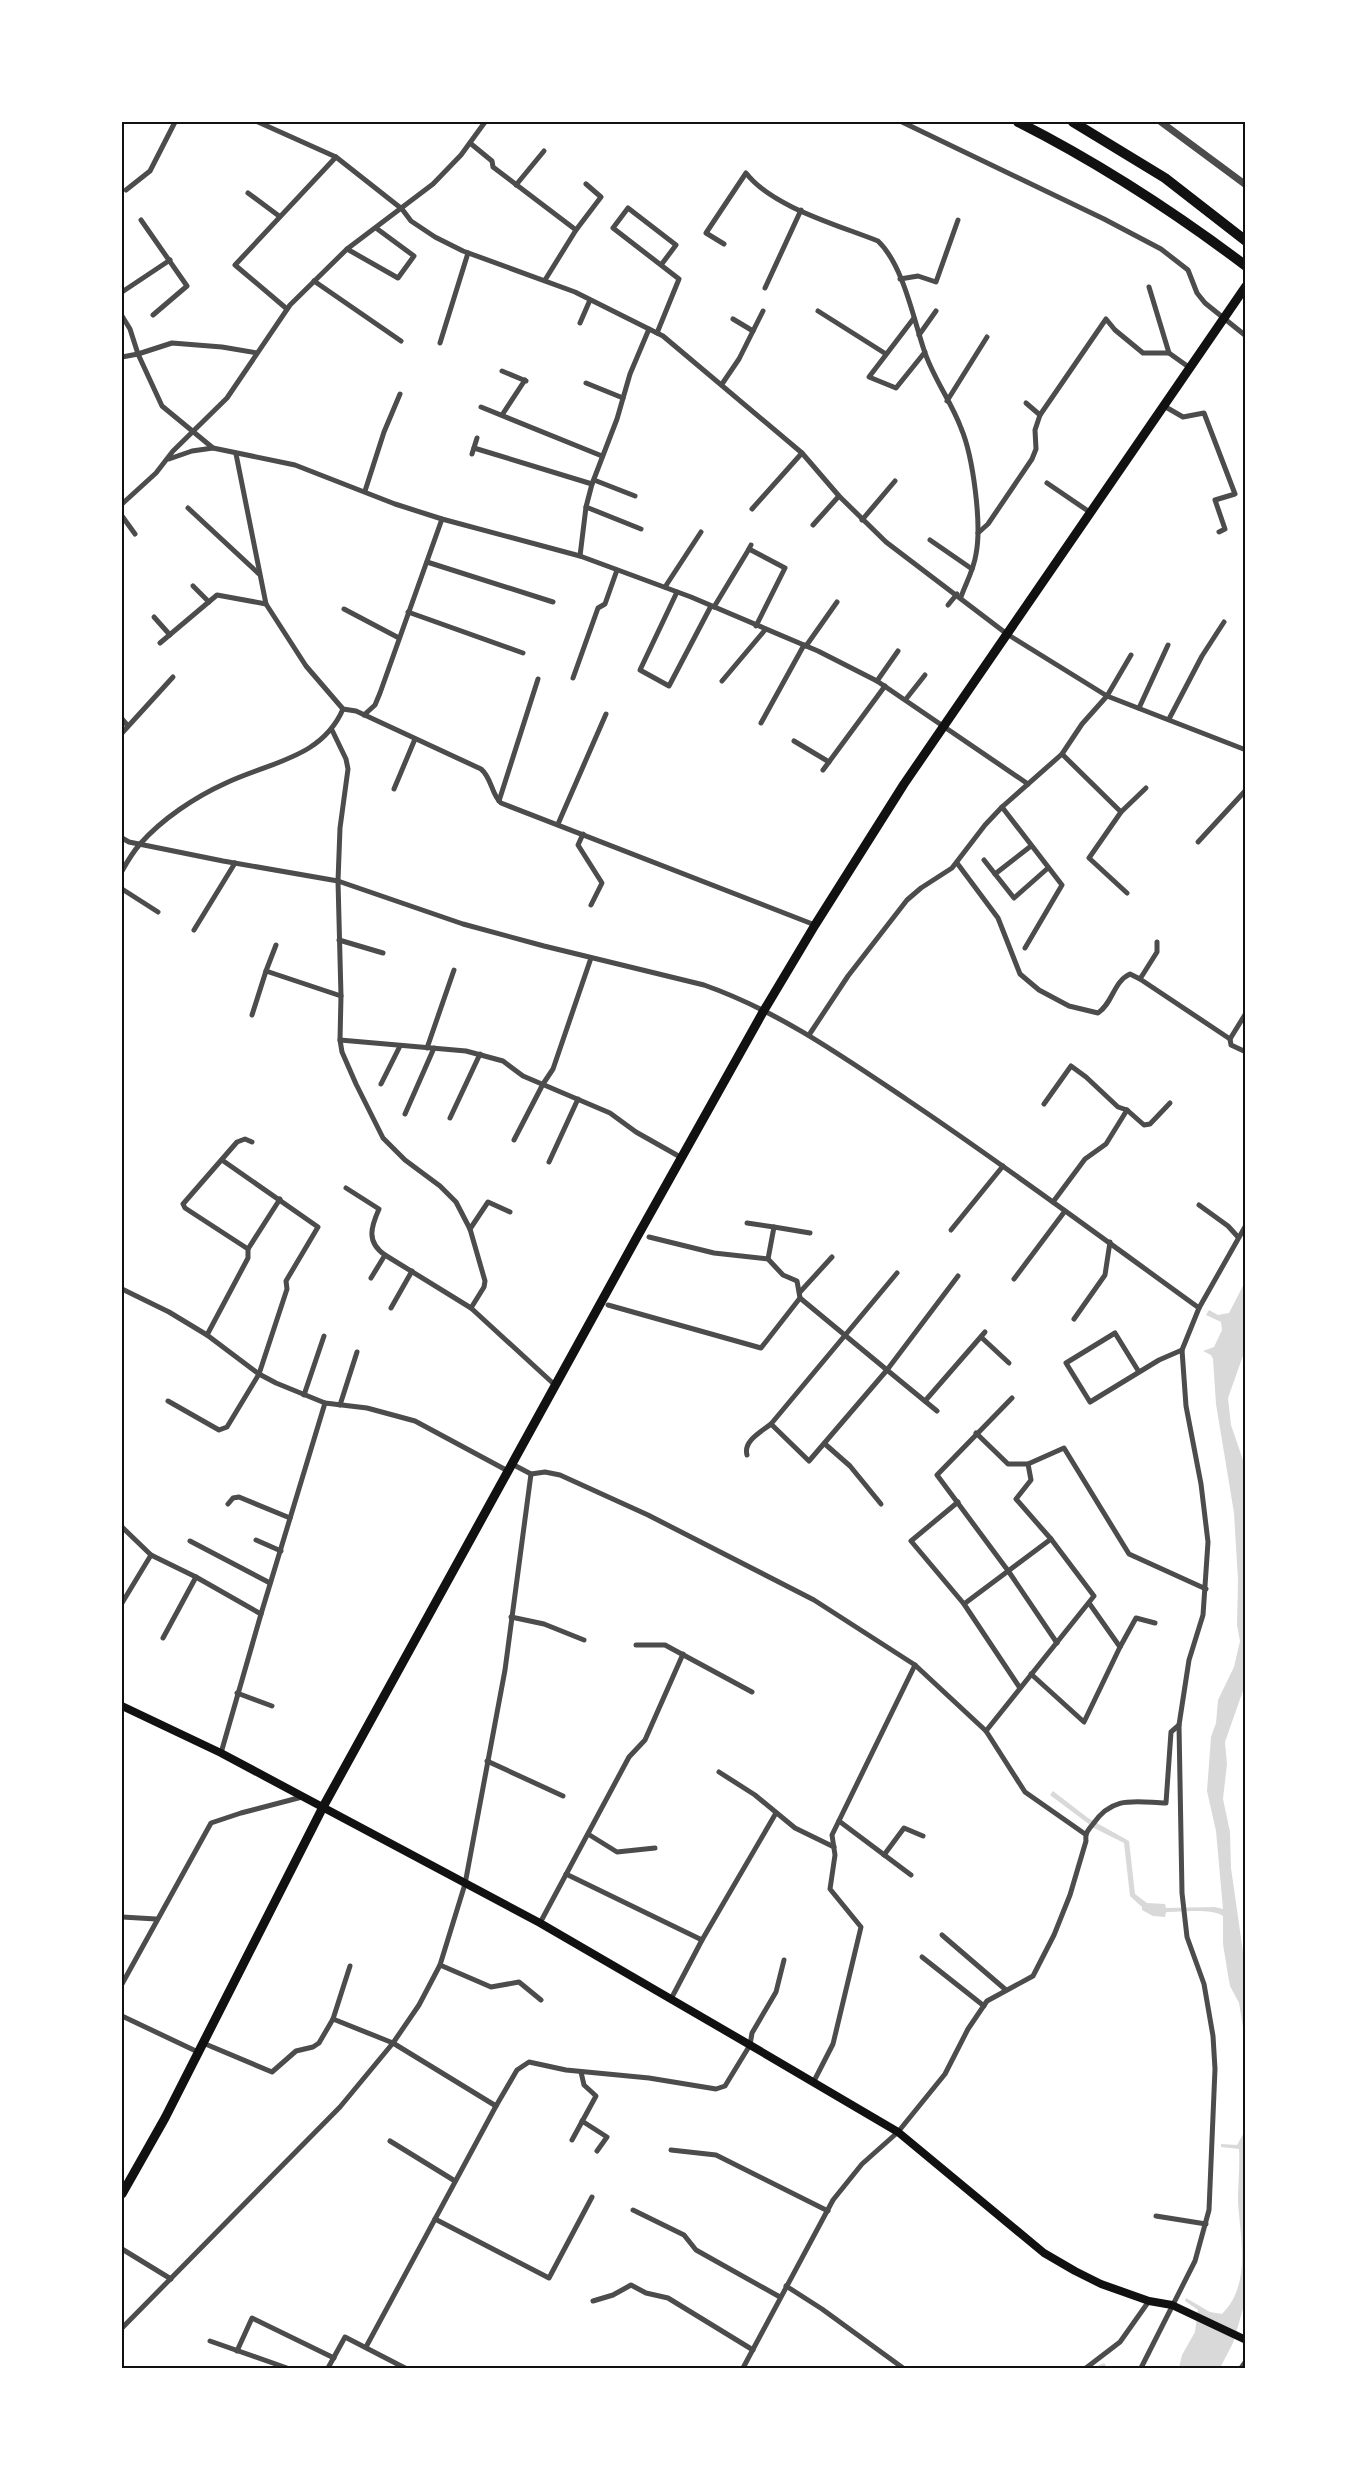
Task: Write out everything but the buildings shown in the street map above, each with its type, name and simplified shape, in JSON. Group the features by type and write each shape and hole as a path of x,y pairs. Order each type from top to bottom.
{"highway":[{"path":"1018,122 1074,151 1138,190 1245,266"},
{"path":"1073,122 1165,178 1245,241"}],"main road":[{"path":"122,2194 165,2118 323,1808 682,1158 815,925 943,726 1245,286"},
{"path":"122,1706 221,1753 540,1923 898,2132 1044,2253 1101,2284 1149,2301 1172,2305 1245,2340"}],"street":[{"path":"126,190 150,171 175,122"},
{"path":"258,122 336,157 402,209 411,221 427,232 468,253 575,292 657,333 723,384 802,453 839,496 886,542 1007,634 1107,696 1245,750"},
{"path":"122,504 156,473 193,431 227,398 287,309 347,249 433,184 470,143 485,122"},
{"path":"902,122 1104,219 1161,249 1188,270 1200,298 1245,336"},
{"path":"1161,122 1245,185"},
{"path":"470,143 492,161 493,167 576,230"},
{"path":"516,184 544,151"},
{"path":"287,309 236,265 336,157"},
{"path":"724,244 706,232 746,173 755,184 772,197 878,241 886,249 900,279 924,352 966,440 978,532 976,555 959,596 948,605"},
{"path":"545,280 576,230 601,197 586,184"},
{"path":"248,193 279,216"},
{"path":"657,333 679,279 614,228 628,208 676,245 661,264"},
{"path":"765,288 801,210"},
{"path":"141,220 187,286 153,315"},
{"path":"900,279 918,276 936,282 958,220"},
{"path":"347,249 398,278 414,256 376,228"},
{"path":"440,344 468,253"},
{"path":"122,291 170,260"},
{"path":"314,281 401,341"},
{"path":"1149,287 1169,353"},
{"path":"580,323 590,300"},
{"path":"723,384 739,359 763,311"},
{"path":"818,311 886,354"},
{"path":"919,335 936,311"},
{"path":"122,316 130,329 138,354 162,406 213,448 295,465 395,504 580,556 713,606 765,630 805,645 877,681 1028,784"},
{"path":"914,318 869,377 896,388 924,352"},
{"path":"733,319 753,331"},
{"path":"978,532 988,524 1032,459 1036,448 1035,430 1040,415 1106,320 1143,353 1169,353 1190,368"},
{"path":"580,556 586,507 593,482 630,374 649,328"},
{"path":"947,401 987,337"},
{"path":"122,357 172,343 222,346 257,353"},
{"path":"502,371 526,380 502,416"},
{"path":"586,383 623,398"},
{"path":"365,491 384,432 400,394"},
{"path":"1026,403 1040,415"},
{"path":"1164,406 1183,417 1204,414 1235,494 1215,501 1225,529 1219,532"},
{"path":"481,407 602,456"},
{"path":"477,438 473,451 593,482 635,496"},
{"path":"165,461 175,456 213,448"},
{"path":"752,508 802,453"},
{"path":"236,454 266,604 306,666 343,709 356,711 483,770 499,801 815,925"},
{"path":"862,520 895,481"},
{"path":"1047,483 1091,513"},
{"path":"813,525 839,496"},
{"path":"586,507 641,530"},
{"path":"188,508 260,574"},
{"path":"122,516 135,534"},
{"path":"364,715 377,699 442,519"},
{"path":"665,587 701,532"},
{"path":"930,540 972,569"},
{"path":"677,592 640,670 669,686 713,606 750,547 785,568 756,626"},
{"path":"427,562 553,602"},
{"path":"573,678 598,608 605,604 617,570"},
{"path":"193,586 209,602"},
{"path":"159,643 217,595 266,604"},
{"path":"761,723 805,645 837,602"},
{"path":"344,609 399,638"},
{"path":"408,612 524,653"},
{"path":"154,617 170,635"},
{"path":"1169,719 1224,622"},
{"path":"722,681 765,630"},
{"path":"1139,708 1168,645"},
{"path":"877,681 898,651"},
{"path":"809,1035 849,976 908,900 957,863 979,832 1002,807 1062,754 1082,724 1107,696 1131,655"},
{"path":"906,699 925,675"},
{"path":"122,733 173,677"},
{"path":"499,801 538,679"},
{"path":"823,770 885,686"},
{"path":"122,871 140,844 188,804 227,783 316,745 332,730 343,709"},
{"path":"558,824 606,714"},
{"path":"122,719 128,726"},
{"path":"332,730 348,769 340,828 338,881 340,1040 347,1066 378,1131 405,1160 452,1197 470,1229 485,1281 471,1308"},
{"path":"394,789 415,739"},
{"path":"794,741 829,762"},
{"path":"1062,754 1121,812"},
{"path":"1126,893 1089,858 1121,812 1146,788"},
{"path":"1198,843 1245,789"},
{"path":"1002,807 1062,885 1025,948"},
{"path":"583,834 578,845 602,883 591,905"},
{"path":"122,838 140,844 235,864 338,881 463,924 704,985 728,994 809,1035 1003,1167 1199,1308"},
{"path":"995,874 1031,846"},
{"path":"984,860 1014,898 1048,867"},
{"path":"957,863 998,918 1020,974 1039,990 1075,1008 1098,1012 1105,1007 1122,979 1130,974 1230,1039"},
{"path":"194,930 235,864"},
{"path":"122,889 158,912"},
{"path":"339,940 382,953"},
{"path":"1140,979 1156,955 1157,942"},
{"path":"252,1015 276,945"},
{"path":"514,1140 553,1069 591,958"},
{"path":"427,1048 454,970"},
{"path":"266,971 341,996"},
{"path":"282,986 285,978"},
{"path":"1245,1013 1230,1039 1231,1045 1245,1052"},
{"path":"340,1040 434,1048 480,1054 503,1061 523,1076 610,1113 636,1132 682,1158"},
{"path":"381,1084 400,1046"},
{"path":"405,1114 434,1048"},
{"path":"450,1118 480,1054"},
{"path":"1044,1104 1071,1066 1118,1107 1127,1110 1147,1126 1170,1103"},
{"path":"549,1162 578,1099"},
{"path":"1053,1202 1085,1159 1106,1144 1127,1110"},
{"path":"248,1249 183,1205 240,1141 252,1142"},
{"path":"168,1401 222,1430 230,1424 259,1374 286,1289 286,1281 318,1227 222,1161"},
{"path":"951,1230 1003,1167"},
{"path":"346,1188 379,1209 371,1233 374,1244 385,1255 471,1308 556,1386"},
{"path":"207,1335 248,1258 248,1249 280,1199"},
{"path":"470,1229 488,1202 510,1212"},
{"path":"1199,1205 1228,1226 1238,1237"},
{"path":"1014,1279 1065,1211"},
{"path":"747,1223 810,1233"},
{"path":"1141,2368 1195,2261 1209,2210 1215,2069 1213,2037 1204,1984 1185,1926 1182,1893 1179,1725 1189,1660 1203,1615 1208,1542 1201,1484 1186,1406 1182,1350 1199,1308 1245,1225"},
{"path":"768,1259 774,1227"},
{"path":"649,1237 714,1253 768,1259 783,1275 797,1281 800,1295 937,1411"},
{"path":"1074,1319 1105,1275 1110,1242"},
{"path":"371,1278 385,1255"},
{"path":"608,1305 761,1348 800,1295 832,1257"},
{"path":"391,1308 412,1271"},
{"path":"747,1455 745,1449 748,1443 771,1424 897,1273"},
{"path":"771,1424 809,1461 887,1370 958,1275"},
{"path":"122,1289 169,1312 207,1335 259,1374 304,1395 325,1403 367,1408 415,1421 510,1468 531,1474 545,1472 560,1475 648,1515 814,1600 915,1665 986,1731 1024,1792 1085,1834"},
{"path":"1139,1372 1115,1333 1066,1363 1090,1402 1139,1372 1182,1350"},
{"path":"925,1401 983,1334 1009,1363"},
{"path":"304,1395 324,1336"},
{"path":"340,1405 357,1352"},
{"path":"1012,1398 937,1475 1057,1643"},
{"path":"221,1753 325,1403"},
{"path":"976,1433 1008,1464 1028,1464 1064,1448 1129,1554 1206,1589"},
{"path":"825,1444 850,1466 882,1504"},
{"path":"986,1731 1094,1596 1051,1539 1016,1498 1031,1480 1028,1464"},
{"path":"122,2328 332,2115 393,2043 419,2006 440,1965 465,1884 505,1670 531,1474"},
{"path":"228,1504 233,1498 239,1497 291,1518"},
{"path":"958,1502 911,1541 964,1604 1020,1688"},
{"path":"122,1527 151,1555 196,1577 261,1614"},
{"path":"964,1604 1051,1539"},
{"path":"256,1540 280,1551"},
{"path":"190,1541 270,1583"},
{"path":"122,1603 151,1555"},
{"path":"163,1638 196,1577"},
{"path":"1089,1603 1120,1647"},
{"path":"511,1617 544,1624 584,1640"},
{"path":"1031,1674 1084,1722 1120,1647 1137,1618 1155,1623"},
{"path":"636,1645 665,1645 753,1692"},
{"path":"540,1923 629,1757 645,1740 683,1654"},
{"path":"813,2084 833,2044 861,1927 830,1889 834,1847 832,1835 915,1665"},
{"path":"237,1693 272,1706"},
{"path":"743,2368 833,2200 862,2164 898,2132 945,2074 968,2029 987,2001 1034,1976 1070,1896 1086,1841 1085,1834 1101,1811 1116,1802 1167,1803 1171,1732 1179,1725"},
{"path":"487,1761 563,1796"},
{"path":"719,1772 755,1795 795,1828 834,1847"},
{"path":"122,1984 156,1919 212,1823 302,1797"},
{"path":"671,1999 702,1940 776,1813"},
{"path":"838,1821 911,1875"},
{"path":"884,1855 904,1828 922,1836"},
{"path":"588,1834 617,1852 655,1848"},
{"path":"566,1874 702,1940"},
{"path":"122,1917 156,1919"},
{"path":"942,1935 1006,1990"},
{"path":"922,1957 984,2006"},
{"path":"366,2347 517,2070 529,2062 581,2072 649,2078 716,2089 725,2086 750,2045 752,2033 776,1992 784,1960"},
{"path":"440,1965 491,1987 519,1982 541,2000"},
{"path":"203,2043 272,2072 296,2051 314,2047 319,2043 333,2019 350,1966"},
{"path":"122,2016 198,2052"},
{"path":"333,2019 393,2043 496,2106"},
{"path":"572,2140 596,2096 584,2085 581,2072"},
{"path":"582,2121 607,2137 597,2151"},
{"path":"390,2141 455,2181"},
{"path":"671,2150 716,2155 828,2211"},
{"path":"435,2219 549,2278 592,2197"},
{"path":"633,2210 684,2235 696,2250 780,2297"},
{"path":"1156,2216 1206,2224"},
{"path":"122,2249 171,2279"},
{"path":"592,2301 613,2295 631,2285 646,2293 668,2298 753,2350"},
{"path":"786,2286 822,2309 903,2368"},
{"path":"1086,2368 1120,2342 1149,2301"},
{"path":"237,2351 252,2318 334,2358"},
{"path":"328,2368 345,2337 405,2368"},
{"path":"210,2342 286,2368"},
{"path":"1241,2368 1245,2361"}],"shaded area":[{"path":"1245,1282 1245,1350 1228,1398 1231,1425 1245,1466 1246,1682 1225,1742 1227,1764 1223,1799 1230,1832 1231,1868 1245,1966 1245,2039 1239,2003 1230,1986 1228,1975 1223,1944 1223,1916 1212,1912 1196,1911 1166,1912 1165,1917 1153,1916 1142,1910 1142,1907 1130,1896 1124,1843 1094,1828 1050,1795 1053,1791 1088,1818 1129,1841 1135,1894 1147,1903 1165,1904 1166,1908 1215,1907 1223,1909 1216,1831 1207,1791 1211,1737 1216,1723 1218,1700 1234,1667 1240,1641 1237,1625 1238,1580 1234,1513 1216,1404 1213,1359 1211,1355 1203,1351 1214,1347 1222,1330 1221,1322 1206,1315 1209,1310 1218,1315 1229,1313"},
{"path":"1245,2131 1245,2302 1233,2343 1220,2368 1179,2368 1182,2355 1195,2332 1198,2310 1185,2301 1186,2298 1210,2312 1222,2314 1231,2302 1241,2275 1242,2245 1238,2201 1239,2149 1221,2147 1221,2144 1237,2145"}],"waterway":[{"path":"1097,2368 1104,2365"}]}
